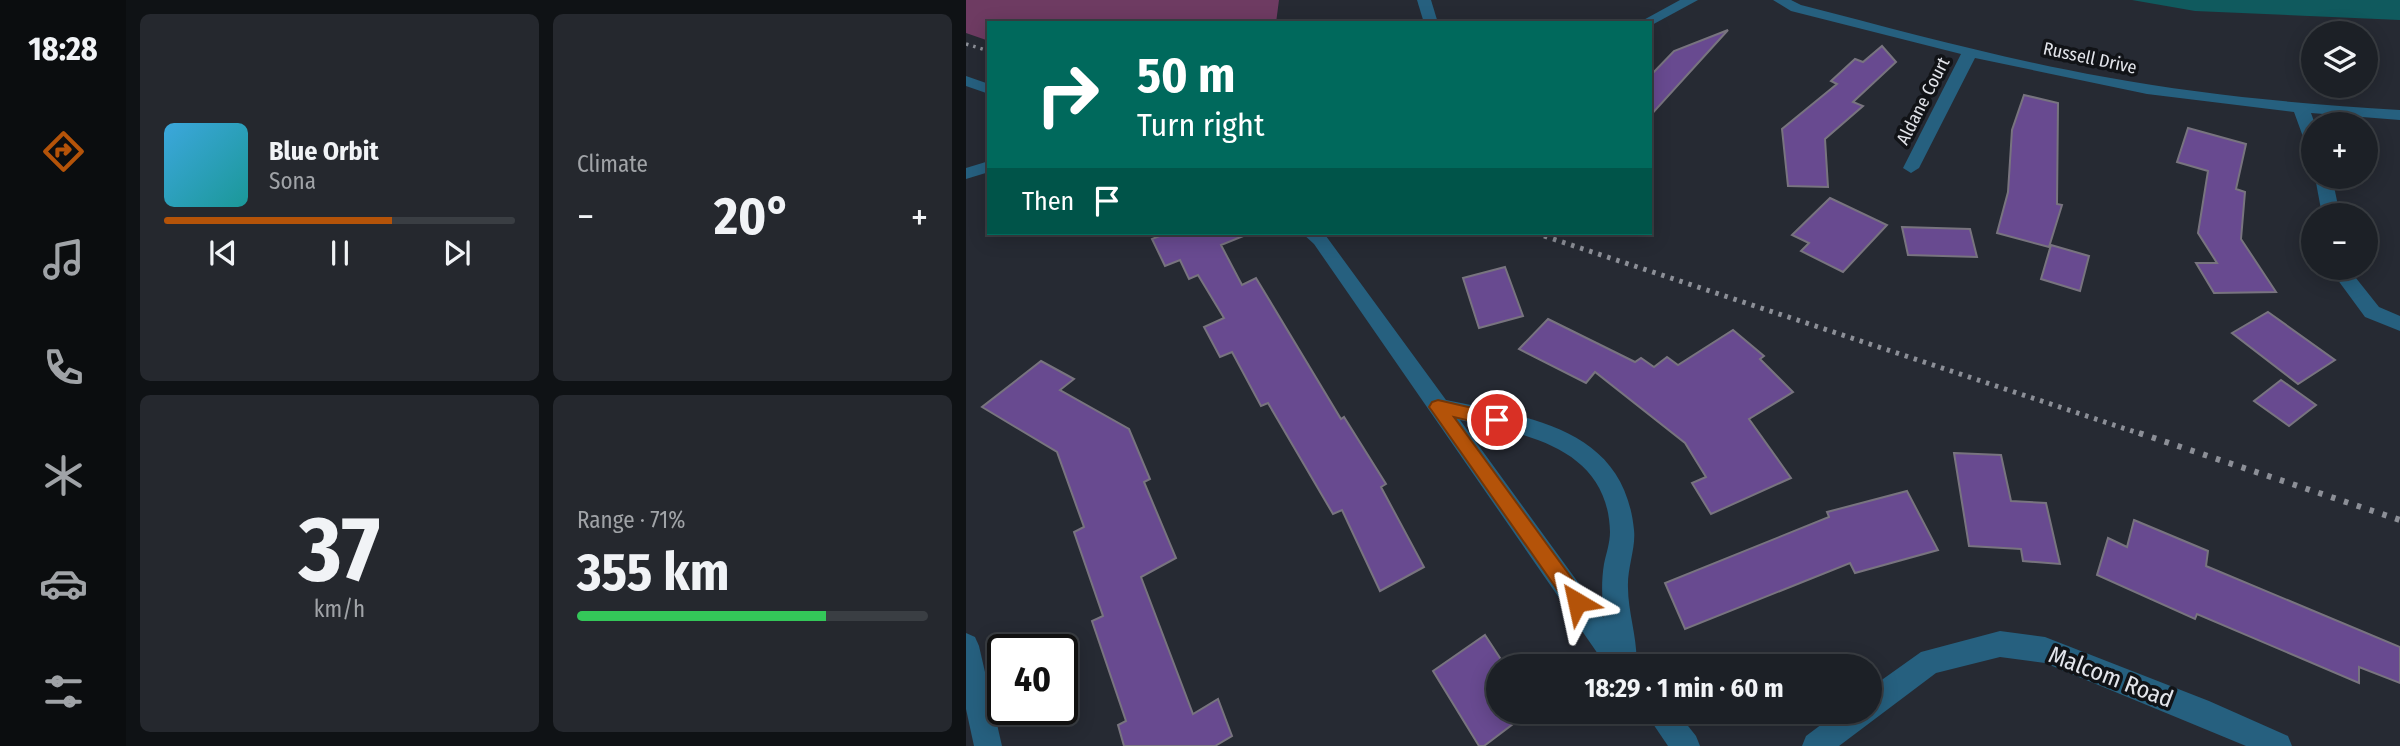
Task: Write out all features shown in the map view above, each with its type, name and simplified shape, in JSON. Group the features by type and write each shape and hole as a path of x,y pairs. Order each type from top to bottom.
{"street":[{"path":"1424,0 1431,21"},
{"path":"1649,21 1691,0"},
{"name":"Russell Drive","path":"1780,0 1796,8 1970,52 2146,89 2301,109 2400,115"},
{"name":"Aldane Court","path":"1911,168 1970,52"},
{"path":"966,81 987,88"},
{"path":"966,174 987,167"},
{"path":"1314,235 1320,240 1615,654"},
{"path":"2347,280 2372,312 2400,324"},
{"path":"1438,407 1542,430 1571,443 1604,473 1617,496 1622,531 1616,568 1615,600 1622,654"},
{"name":"Malcom Road","path":"1882,696 1930,661 2000,644 2045,650 2209,715 2278,746"},
{"path":"966,646 988,746"},
{"path":"1669,724 1686,746"},
{"path":"1816,746 1845,724"}],"shaded area":[{"path":"966,0 1279,0 1276,21 987,21 987,40 966,33"}],"water":[{"path":"2132,0 2400,0 2400,20 2195,11"}],"building":[{"path":"1728,30 1652,114 1652,74 1674,51"},
{"path":"1882,46 1896,62 1853,102 1863,106 1825,139 1828,187 1788,186 1782,129 1837,84 1831,81 1855,59 1863,62"},
{"path":"2024,95 2058,103 2057,204 2062,205 2049,247 1997,233 2008,192 2012,130"},
{"path":"2188,128 2246,144 2236,189 2245,192 2241,239 2276,292 2214,293 2196,263 2217,263 2198,233 2208,171 2177,162"},
{"path":"1830,198 1887,225 1843,272 1801,251 1809,243 1792,235"},
{"path":"1902,227 1970,229 1977,257 1908,255"},
{"path":"1162,235 1246,235 1221,245 1242,285 1256,278 1341,419 1344,417 1386,484 1381,487 1424,567 1380,591 1342,510 1333,514 1268,403 1261,406 1232,352 1220,357 1204,327 1224,318 1198,275 1189,279 1180,260 1165,266 1152,239"},
{"path":"2051,245 2089,256 2080,291 2041,279"},
{"path":"1505,267 1523,316 1479,328 1463,278"},
{"path":"2268,312 2335,360 2298,384 2232,333"},
{"path":"1548,319 1635,362 1641,358 1654,367 1667,357 1678,365 1733,330 1764,356 1760,359 1793,392 1749,419 1791,478 1711,514 1692,483 1706,477 1685,443 1595,372 1586,383 1519,349"},
{"path":"1041,361 1074,379 1060,390 1129,429 1150,479 1144,482 1176,558 1141,577 1193,714 1218,699 1232,736 1215,746 1124,746 1118,725 1126,721 1092,621 1103,616 1074,532 1084,527 1057,452 982,407"},
{"path":"2281,380 2316,405 2289,426 2254,401"},
{"path":"1954,453 2001,455 2011,501 2046,503 2060,564 2023,561 2021,549 1969,546"},
{"path":"1907,491 1938,550 1855,573 1850,563 1685,629 1665,583 1829,517 1827,512"},
{"path":"2134,520 2208,551 2206,566 2400,647 2400,683 2359,667 2359,683 2197,614 2195,619 2097,575 2108,538 2127,547"},
{"path":"1485,635 1497,654 1486,654 1486,724 1513,724 1484,746 1479,746 1433,671"}],"railway":[{"path":"966,44 987,50"},
{"path":"1541,235 2144,435"},
{"path":"2139,433 2400,520"}],"route":[{"path":"1497,420 1438,407 1577,602"}]}
